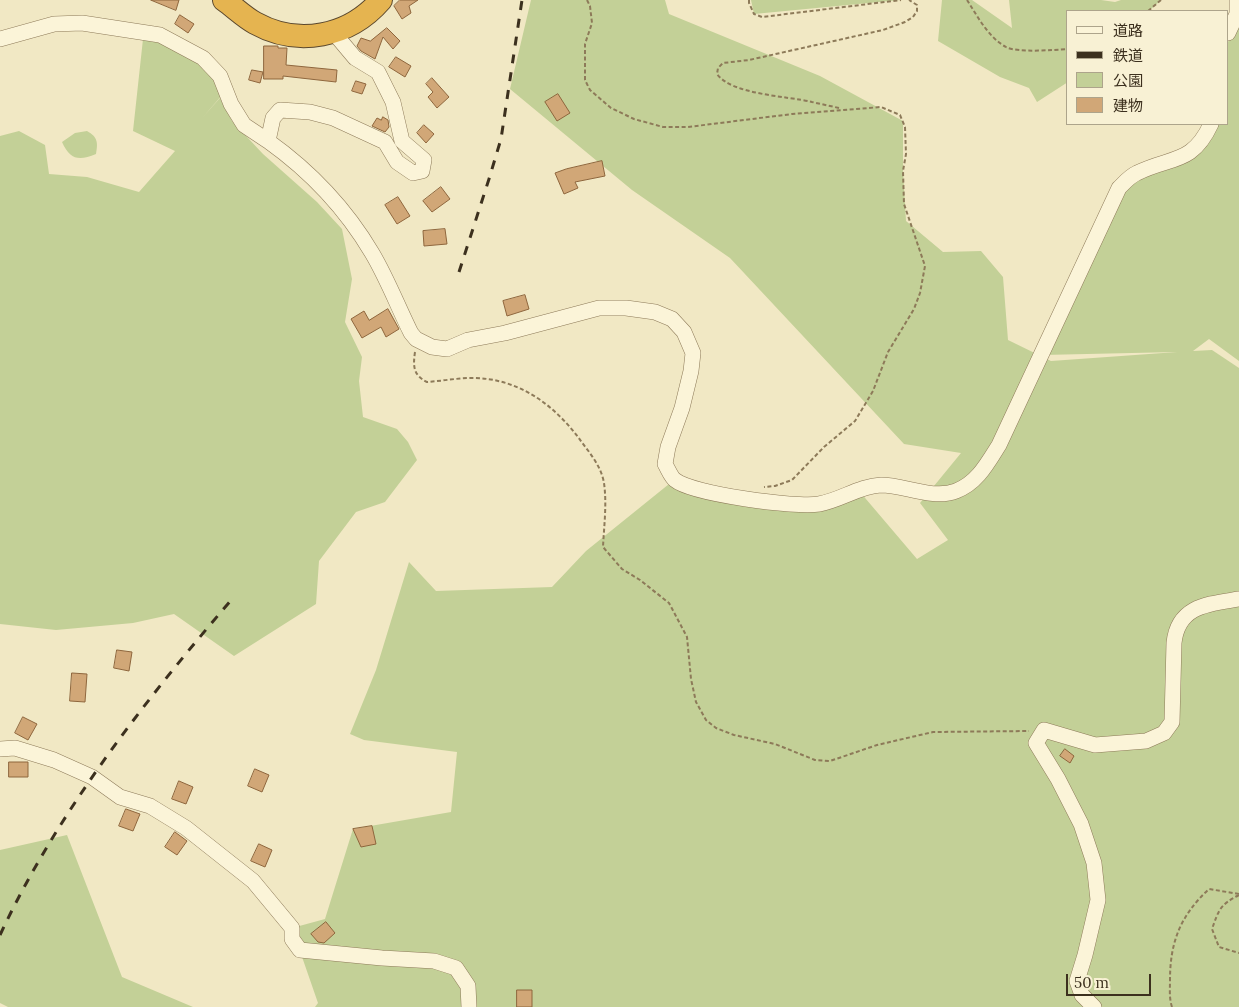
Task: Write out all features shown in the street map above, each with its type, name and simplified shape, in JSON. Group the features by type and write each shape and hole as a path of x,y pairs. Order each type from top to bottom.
{"highway":[{"path":"224,0 255,23 280,33 306,36 334,33 354,24 372,10 380,0"}],"street":[{"path":"1229,31 1237,14 1237,0"},
{"path":"0,39 54,24 82,23 160,35 204,58 220,76 231,104 244,125 290,157 324,189 354,226 373,254 410,333 416,339 432,347 447,349 468,340 505,334 599,308 626,308 655,312 672,319 684,332 693,353 691,371 682,408 668,447 665,464 674,480 704,492 802,504 820,504 868,486 883,485 930,493 953,492 966,487 979,476 999,445 1119,188 1136,174 1173,160 1195,149 1205,136 1210,125"},
{"path":"268,141 272,118 280,110 310,112 333,118 385,142 397,162 413,173 422,171 424,160 402,141 393,102 378,72 355,58 334,33"},
{"path":"1094,1007 1082,995 1077,981 1098,900 1094,863 1080,824 1058,779 1036,743 1044,730 1095,745 1146,741 1164,733 1172,722 1174,643 1180,625 1192,610 1206,604 1239,599"},
{"path":"0,749 15,748 54,760 92,778 120,797 150,806 186,828 253,881 292,928 292,939 300,950 382,958 434,960 456,968 468,986 469,1007"}],"path":[{"path":"587,0 590,6 592,22 585,44 585,80 590,90 612,108 634,120 663,127 688,127 841,109 881,107 887,108 900,116 905,127 904,204 925,266 920,293 914,309 888,352 873,390 855,421 824,447 792,480 775,486 758,488"},
{"path":"749,0 754,14 762,17 901,0"},
{"path":"841,109 730,86 720,80 717,74 718,68 723,63 748,60 883,30 913,17 917,11 917,5 908,0"},
{"path":"967,0 988,32 1007,48 1030,50 1066,49"},
{"path":"1149,10 1161,0"},
{"path":"416,339 413,365 415,374 420,379 427,382 472,378 513,385 534,395 553,409 570,426 595,461 603,481 606,500 603,548 622,569 640,580 669,603 686,637 696,702 706,720 716,728 734,735 776,744 815,760 830,761 877,745 933,732 1044,730"},
{"path":"1172,1007 1170,1001 1170,974 1172,946 1180,926 1194,903 1209,889 1239,894"},
{"path":"1239,894 1225,902 1217,914 1212,929 1219,947 1239,953"}],"green space":[{"path":"531,0 665,0 669,14 820,76 903,121 906,221 943,252 981,251 1003,277 1008,340 1051,361 1177,352 1042,355 1119,188 1195,149 1202,125 1229,125 1229,40 1239,15 1239,361 1209,339 1193,351 1212,350 1239,368 1239,1007 315,1007 318,1003 292,928 325,919 353,829 451,812 457,752 364,740 350,734 376,670 409,562 436,591 552,587 586,551 674,480 820,504 860,492 917,559 948,540 920,503 961,453 904,444 730,258 632,190 510,89"},
{"path":"751,0 900,0 754,14"},
{"path":"942,0 972,0 1012,28 1009,0 1101,0 1115,2 1121,0 1161,0 1150,10 1066,10 1066,83 1037,102 1029,88 1000,77 938,41"},
{"path":"157,38 199,61 215,76 223,94 203,117 220,98 232,121 263,154 317,202 342,229 352,279 345,322 362,357 359,381 363,417 397,429 408,442 417,460 385,502 356,512 319,561 316,604 234,656 174,614 133,623 56,630 0,624 0,136 19,131 45,145 49,174 87,177 139,192 175,151 133,131 143,39"},
{"path":"87,131 96,141 96,154 85,158 72,156 62,142 75,133"},
{"path":"67,835 122,977 193,1007 8,1007 0,1003 0,850"}],"building":[{"path":"151,0 179,0 176,10"},
{"path":"400,0 418,0 409,6 411,13 402,19 394,6"},
{"path":"180,15 194,24 188,33 175,24"},
{"path":"387,28 400,41 393,49 383,37 375,59 361,51 357,46 361,38 370,41"},
{"path":"264,46 287,48 286,65 337,70 336,82 283,76 283,79 264,79"},
{"path":"396,57 411,66 405,77 389,67"},
{"path":"252,70 263,72 260,83 249,80"},
{"path":"432,78 449,97 437,108 428,97 433,92 426,84"},
{"path":"356,81 366,84 362,94 352,91"},
{"path":"558,94 570,113 557,121 545,102"},
{"path":"383,117 388,120 389,127 385,132 372,126 377,118 381,120"},
{"path":"424,125 434,134 426,143 417,133"},
{"path":"602,161 605,176 575,182 578,188 564,194 555,173"},
{"path":"441,187 450,199 432,212 423,201"},
{"path":"398,197 410,216 397,224 385,205"},
{"path":"445,229 447,244 424,246 423,231"},
{"path":"525,295 529,309 507,316 503,301"},
{"path":"388,309 399,329 386,337 381,327 362,338 351,319 364,311 369,320"},
{"path":"117,650 132,652 129,671 114,668"},
{"path":"72,673 87,674 85,702 70,701"},
{"path":"23,717 37,724 28,740 15,733"},
{"path":"1065,749 1074,756 1070,763 1060,756"},
{"path":"9,762 28,762 28,777 9,777"},
{"path":"255,769 269,775 262,792 248,786"},
{"path":"179,781 193,787 186,804 172,799"},
{"path":"126,809 140,814 133,831 119,826"},
{"path":"372,826 376,844 361,847 353,829"},
{"path":"175,832 187,841 177,855 165,847"},
{"path":"259,844 272,850 265,867 251,861"},
{"path":"326,922 335,933 324,943 318,942 311,934"},
{"path":"517,990 532,990 532,1007 517,1007"}],"railway":[{"path":"459,272 501,139 522,0"},
{"path":"0,935 48,845 105,759 167,677 233,598"}]}
